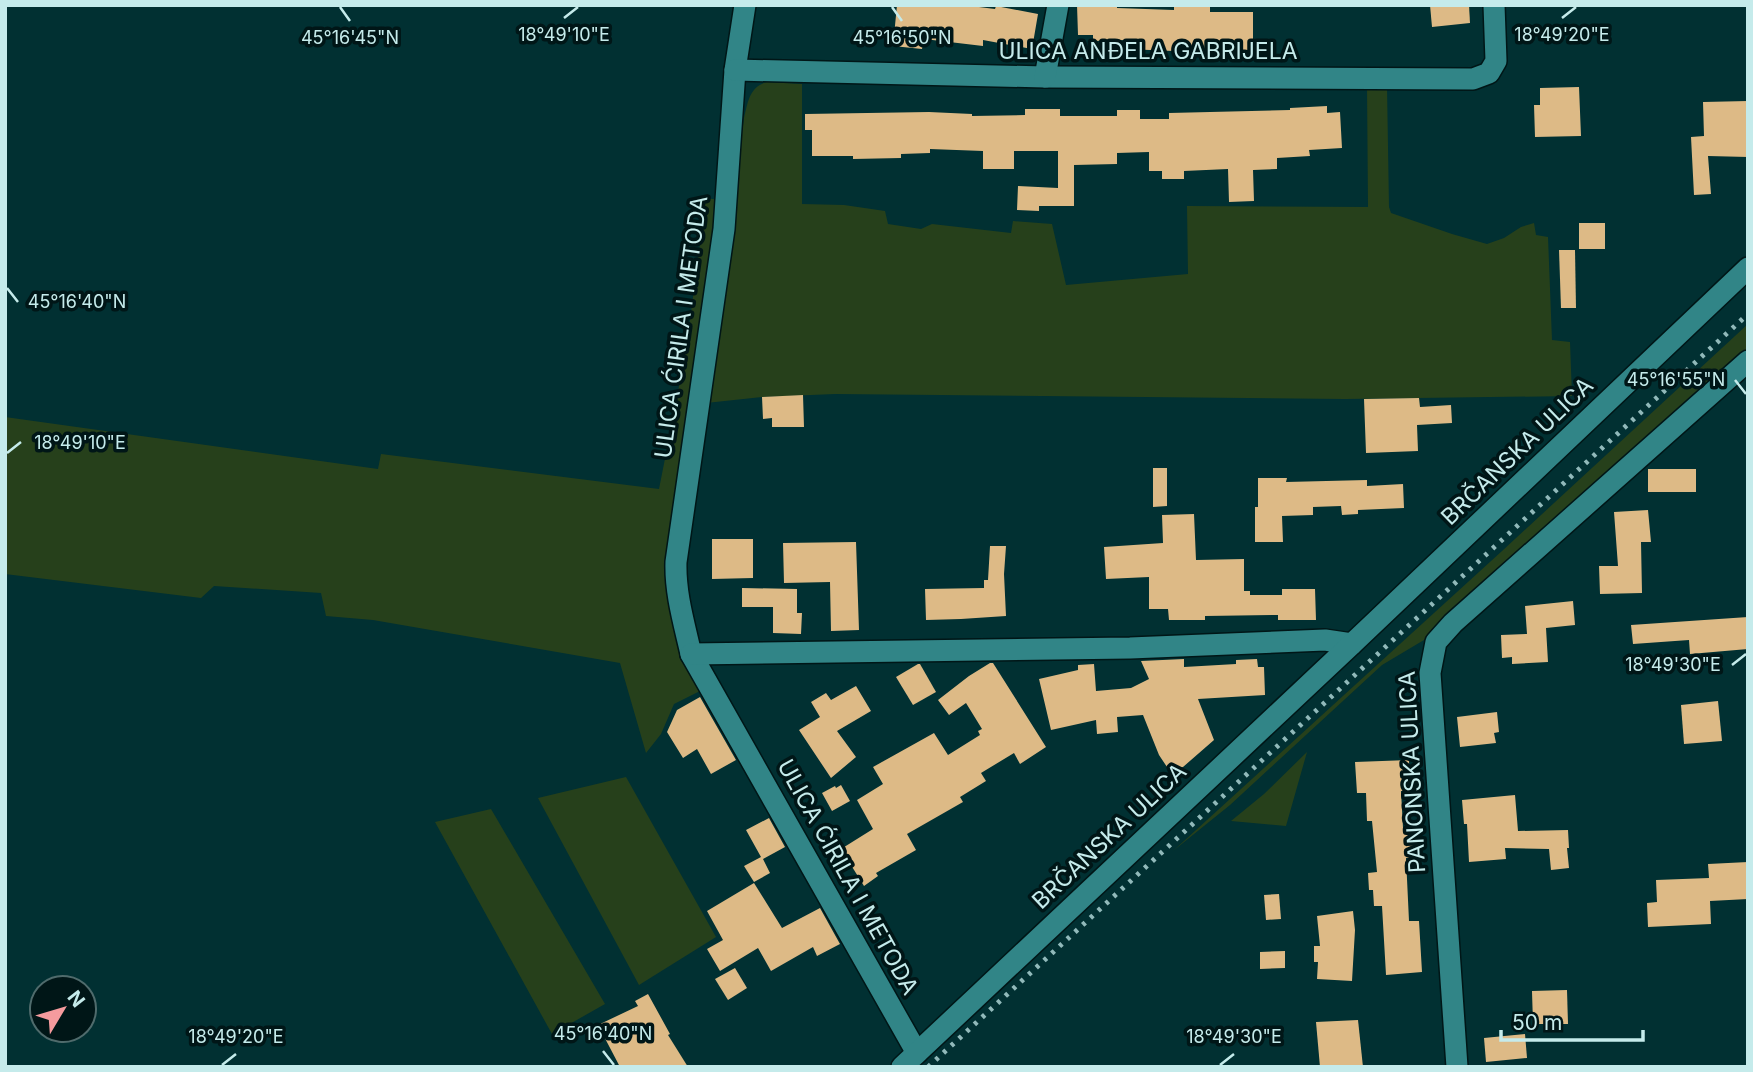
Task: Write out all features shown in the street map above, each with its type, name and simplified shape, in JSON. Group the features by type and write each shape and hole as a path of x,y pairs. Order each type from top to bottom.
{"street":[{"name":"ULICA ĆIRILA I METODA","path":"745,5 735,70 724,229 676,562 675,579 679,605 691,654 910,1060"},
{"path":"1045,77 1058,5"},
{"name":"ULICA ANĐELA GABRIJELA","path":"735,70 1045,77 1473,79 1489,73 1496,61 1494,5"},
{"name":"BRČANSKA ULICA","path":"910,1060 1748,268"},
{"name":"PANONSKA ULICA","path":"1457,1067 1430,673 1436,642 1453,622 1748,361"},
{"path":"691,654 1130,648 1325,640 1352,644"}],"green space":[{"path":"767,82 802,84 802,204 844,205 885,211 888,224 921,229 932,224 1011,233 1013,221 1052,224 1066,285 1188,274 1187,206 1368,207 1367,85 1387,86 1391,213 1487,244 1534,223 1536,235 1548,237 1552,340 1570,342 1572,396 1345,399 835,394 706,403 744,118 753,91"},
{"path":"706,198 719,200 675,505 700,691 674,704 661,734 646,753 620,663 373,620 326,616 321,593 214,586 201,598 5,574 5,417 378,469 381,454 659,489 690,320"},
{"path":"1748,324 1748,353 1424,640 1382,665 1230,805 1173,851 1502,551"},
{"path":"1307,752 1286,826 1231,821 1264,794"},
{"path":"626,777 716,937 639,985 538,798"},
{"path":"491,809 605,1004 552,1034 435,822"}],"building":[{"path":"897,5 963,5 995,9 996,6 1038,14 1032,49 983,40 983,46 924,39 922,49 893,46"},
{"path":"1077,5 1174,10 1174,5 1210,5 1210,12 1253,12 1253,51 1174,54 1174,51 1126,49 1126,40 1093,41 1093,35 1078,35"},
{"path":"1430,5 1469,5 1470,23 1432,27"},
{"path":"1579,87 1581,136 1535,137 1534,105 1540,105 1540,88"},
{"path":"1748,101 1748,157 1708,156 1711,194 1694,195 1691,137 1704,136 1703,102"},
{"path":"1327,106 1327,113 1340,112 1342,148 1309,150 1310,156 1277,158 1277,169 1253,170 1254,201 1229,202 1228,169 1184,171 1184,179 1162,179 1162,171 1149,171 1149,152 1117,153 1117,164 1074,165 1074,206 1039,206 1039,211 1017,210 1018,186 1058,188 1058,151 1014,151 1014,169 983,169 983,151 930,149 930,153 901,154 901,158 812,156 812,130 805,130 805,114 929,112 972,116 1025,115 1025,109 1060,109 1060,116 1117,116 1117,110 1140,110 1140,119 1169,119 1169,113 1290,110"},
{"path":"1579,223 1605,223 1605,249 1579,249"},
{"path":"1559,250 1575,250 1576,308 1561,308"},
{"path":"803,395 804,427 772,427 772,418 763,419 762,397"},
{"path":"1419,398 1420,407 1451,405 1452,423 1417,425 1418,451 1366,453 1364,399"},
{"path":"1153,468 1167,468 1167,506 1153,507"},
{"path":"1648,469 1696,469 1696,492 1648,492"},
{"path":"1258,478 1287,478 1286,482 1367,480 1367,486 1403,484 1404,508 1358,510 1358,514 1342,515 1341,506 1313,507 1313,515 1282,516 1283,542 1255,542"},
{"path":"1648,510 1651,542 1641,542 1642,593 1600,594 1599,566 1618,566 1614,512"},
{"path":"1194,514 1196,560 1244,559 1244,591 1250,591 1250,595 1282,595 1282,589 1315,589 1316,620 1278,620 1278,615 1205,616 1205,620 1169,620 1168,609 1149,609 1149,577 1106,579 1104,547 1163,543 1162,515"},
{"path":"712,539 753,539 753,578 712,579"},
{"path":"856,542 859,630 831,631 830,582 784,583 783,543"},
{"path":"990,546 1006,546 1006,616 926,620 925,589 984,588 984,580 988,580"},
{"path":"742,588 797,589 797,613 802,613 801,634 773,633 773,607 742,607"},
{"path":"1573,601 1575,625 1546,628 1548,662 1512,664 1512,657 1502,658 1501,635 1527,634 1525,606"},
{"path":"1748,617 1748,649 1690,654 1689,640 1633,644 1631,625"},
{"path":"1184,659 1184,667 1236,664 1236,660 1257,659 1258,667 1264,667 1265,695 1198,699 1214,740 1183,767 1169,770 1159,755 1143,715 1117,717 1118,732 1097,734 1096,720 1051,730 1039,679 1078,670 1078,665 1094,664 1096,691 1131,688 1149,679 1141,661"},
{"path":"993,663 1046,747 1020,764 1014,753 981,773 986,781 960,797 963,802 907,834 916,850 876,873 878,876 864,886 841,849 873,829 857,800 883,784 873,767 934,733 948,755 980,735 978,731 982,729 966,703 949,715 938,700"},
{"path":"918,664 936,692 913,705 896,677"},
{"path":"856,686 871,711 837,731 856,757 831,778 799,730 820,717 811,702 826,693 831,700"},
{"path":"700,697 736,760 711,774 697,749 683,758 667,732 677,710"},
{"path":"1718,701 1722,741 1684,744 1681,705"},
{"path":"1497,712 1499,732 1494,733 1496,743 1460,747 1457,717"},
{"path":"1409,760 1410,791 1401,791 1403,828 1417,827 1420,856 1406,858 1409,921 1419,921 1422,972 1386,975 1382,906 1374,906 1373,890 1369,890 1368,873 1377,872 1372,821 1367,821 1366,793 1357,793 1355,762"},
{"path":"841,785 850,801 832,811 822,793"},
{"path":"1515,795 1518,831 1568,830 1569,868 1551,870 1549,849 1505,848 1506,859 1469,862 1467,824 1464,824 1462,800"},
{"path":"769,818 785,847 763,859 770,873 754,882 744,866 761,857 746,830"},
{"path":"1748,862 1748,899 1710,901 1711,924 1648,927 1647,903 1657,902 1656,880 1709,878 1708,864"},
{"path":"754,883 782,928 820,908 840,944 817,956 813,947 771,971 758,948 720,971 707,949 723,940 707,911"},
{"path":"1279,894 1281,919 1266,920 1264,895"},
{"path":"1353,911 1355,930 1352,981 1317,979 1318,962 1314,962 1314,946 1320,946 1317,916"},
{"path":"1285,951 1285,968 1260,969 1260,952"},
{"path":"735,968 747,988 728,1000 715,979"},
{"path":"1567,990 1568,1024 1533,1024 1532,991"},
{"path":"648,994 670,1034 668,1035 688,1067 620,1067 598,1025 638,1006 635,1001"},
{"path":"1358,1020 1363,1067 1320,1067 1316,1022"},
{"path":"1525,1034 1527,1058 1486,1062 1484,1038"}],"railway":[{"path":"928,1067 1748,314"}]}
